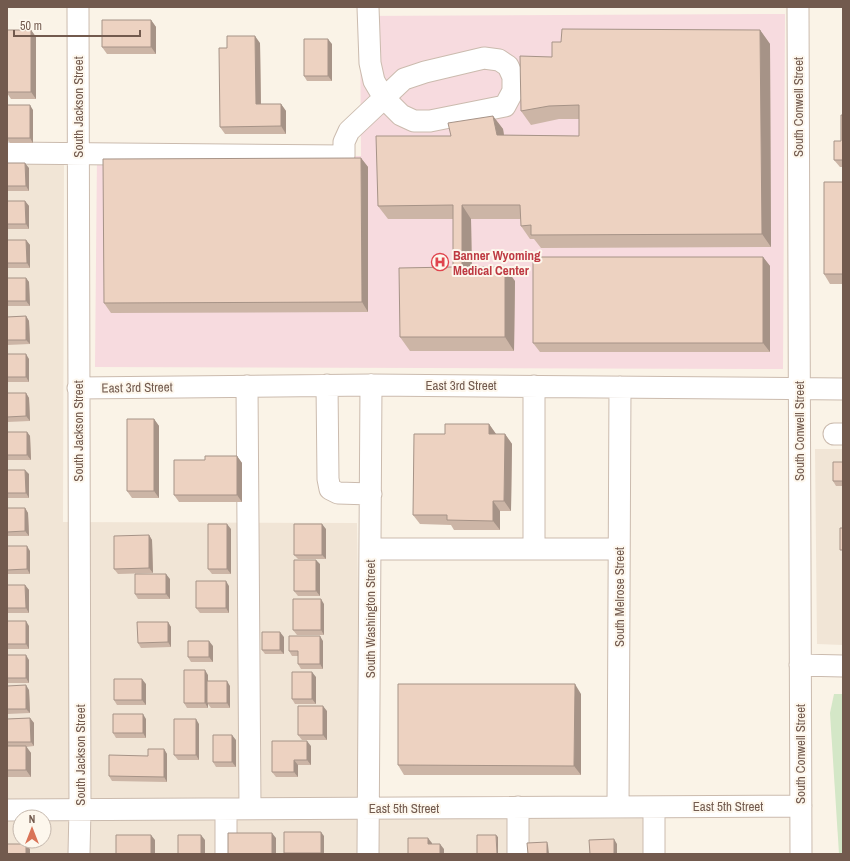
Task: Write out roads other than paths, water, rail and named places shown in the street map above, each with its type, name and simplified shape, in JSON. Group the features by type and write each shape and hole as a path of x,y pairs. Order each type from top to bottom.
{"street":[{"name":"South Jackson Street","path":"78,7 79,854"},
{"path":"7,153 344,156 344,142 348,131 384,98 404,80 425,72 484,58 499,60 508,66 513,77 513,91 505,106 430,121 414,121 401,115 384,98 374,81 370,63 368,7"},
{"name":"South Conwell Street","path":"798,7 801,854"},
{"path":"327,385 328,479 330,489 338,493 370,494"},
{"name":"East 3rd Street","path":"78,388 371,385 843,389"},
{"name":"South Washington Street","path":"368,854 371,385"},
{"path":"247,386 250,808"},
{"path":"534,386 534,549"},
{"name":"South Melrose Street","path":"618,807 620,387"},
{"path":"370,549 619,549"},
{"path":"800,665 843,666"},
{"name":"East 5th Street","path":"7,810 801,806"},
{"path":"518,807 518,854"},
{"path":"654,807 654,854"},
{"path":"226,808 226,854"}],"place":[{"name":"Banner Wyoming Medical Center","path":"440,262"}]}
